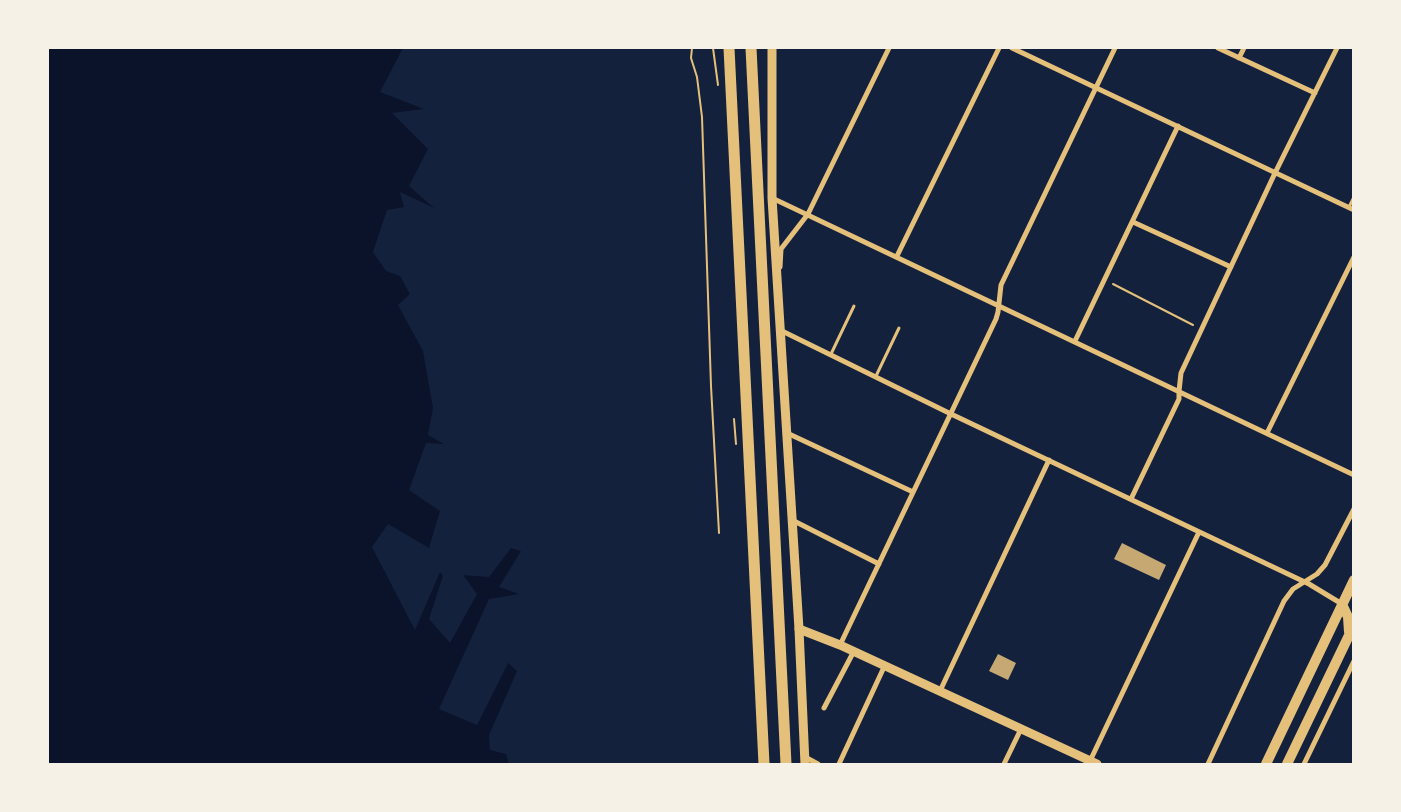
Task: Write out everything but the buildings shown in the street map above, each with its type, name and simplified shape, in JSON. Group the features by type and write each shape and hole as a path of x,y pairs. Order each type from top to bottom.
{"highway":[{"path":"729,48 764,764"},
{"path":"751,48 786,764"}],"main road":[{"path":"1266,764 1354,580"},
{"path":"1342,604 1348,617 1349,635"},
{"path":"1287,764 1354,624"}],"street":[{"path":"772,48 772,198 799,630 805,761 818,764"},
{"path":"777,290 782,249 808,214 889,48"},
{"path":"897,256 999,48"},
{"path":"1012,48 1351,208"},
{"path":"840,645 996,319 1001,285 1115,48"},
{"path":"1218,48 1314,93"},
{"path":"1239,58 1244,48"},
{"path":"1131,499 1179,399 1181,373 1337,48"},
{"path":"1075,341 1178,126"},
{"path":"772,198 1354,475"},
{"path":"1133,222 1231,267"},
{"path":"1267,433 1354,257"},
{"path":"780,330 1305,583 1342,604"},
{"path":"787,432 913,492"},
{"path":"940,691 1049,460"},
{"path":"1208,764 1284,601 1293,589 1317,574 1325,565 1354,509"},
{"path":"792,520 879,564"},
{"path":"799,630 840,645 885,665 1093,763 1199,532"},
{"path":"824,708 854,652"},
{"path":"1304,764 1354,661"},
{"path":"839,764 885,665"},
{"path":"1004,764 1020,729"}],"lane":[{"path":"1351,208 1354,197"},
{"path":"831,354 854,306"},
{"path":"876,376 899,328"}],"path":[{"path":"692,48 691,58 697,77 702,117 711,386 719,533"},
{"path":"1104,280 1194,325 1201,331"}],"water":[{"path":"48,48 403,48 380,92 424,109 392,113 428,149 409,186 434,208 400,192 404,207 387,210 373,252 386,271 400,276 410,294 398,305 423,351 433,408 428,435 444,444 426,443 409,490 440,511 429,548 388,524 372,547 415,630 440,572 443,576 429,619 450,643 477,594 463,575 489,577 511,548 521,551 499,587 519,594 489,599 439,709 477,725 508,663 517,671 489,735 490,750 506,754 509,764 48,764"}]}
